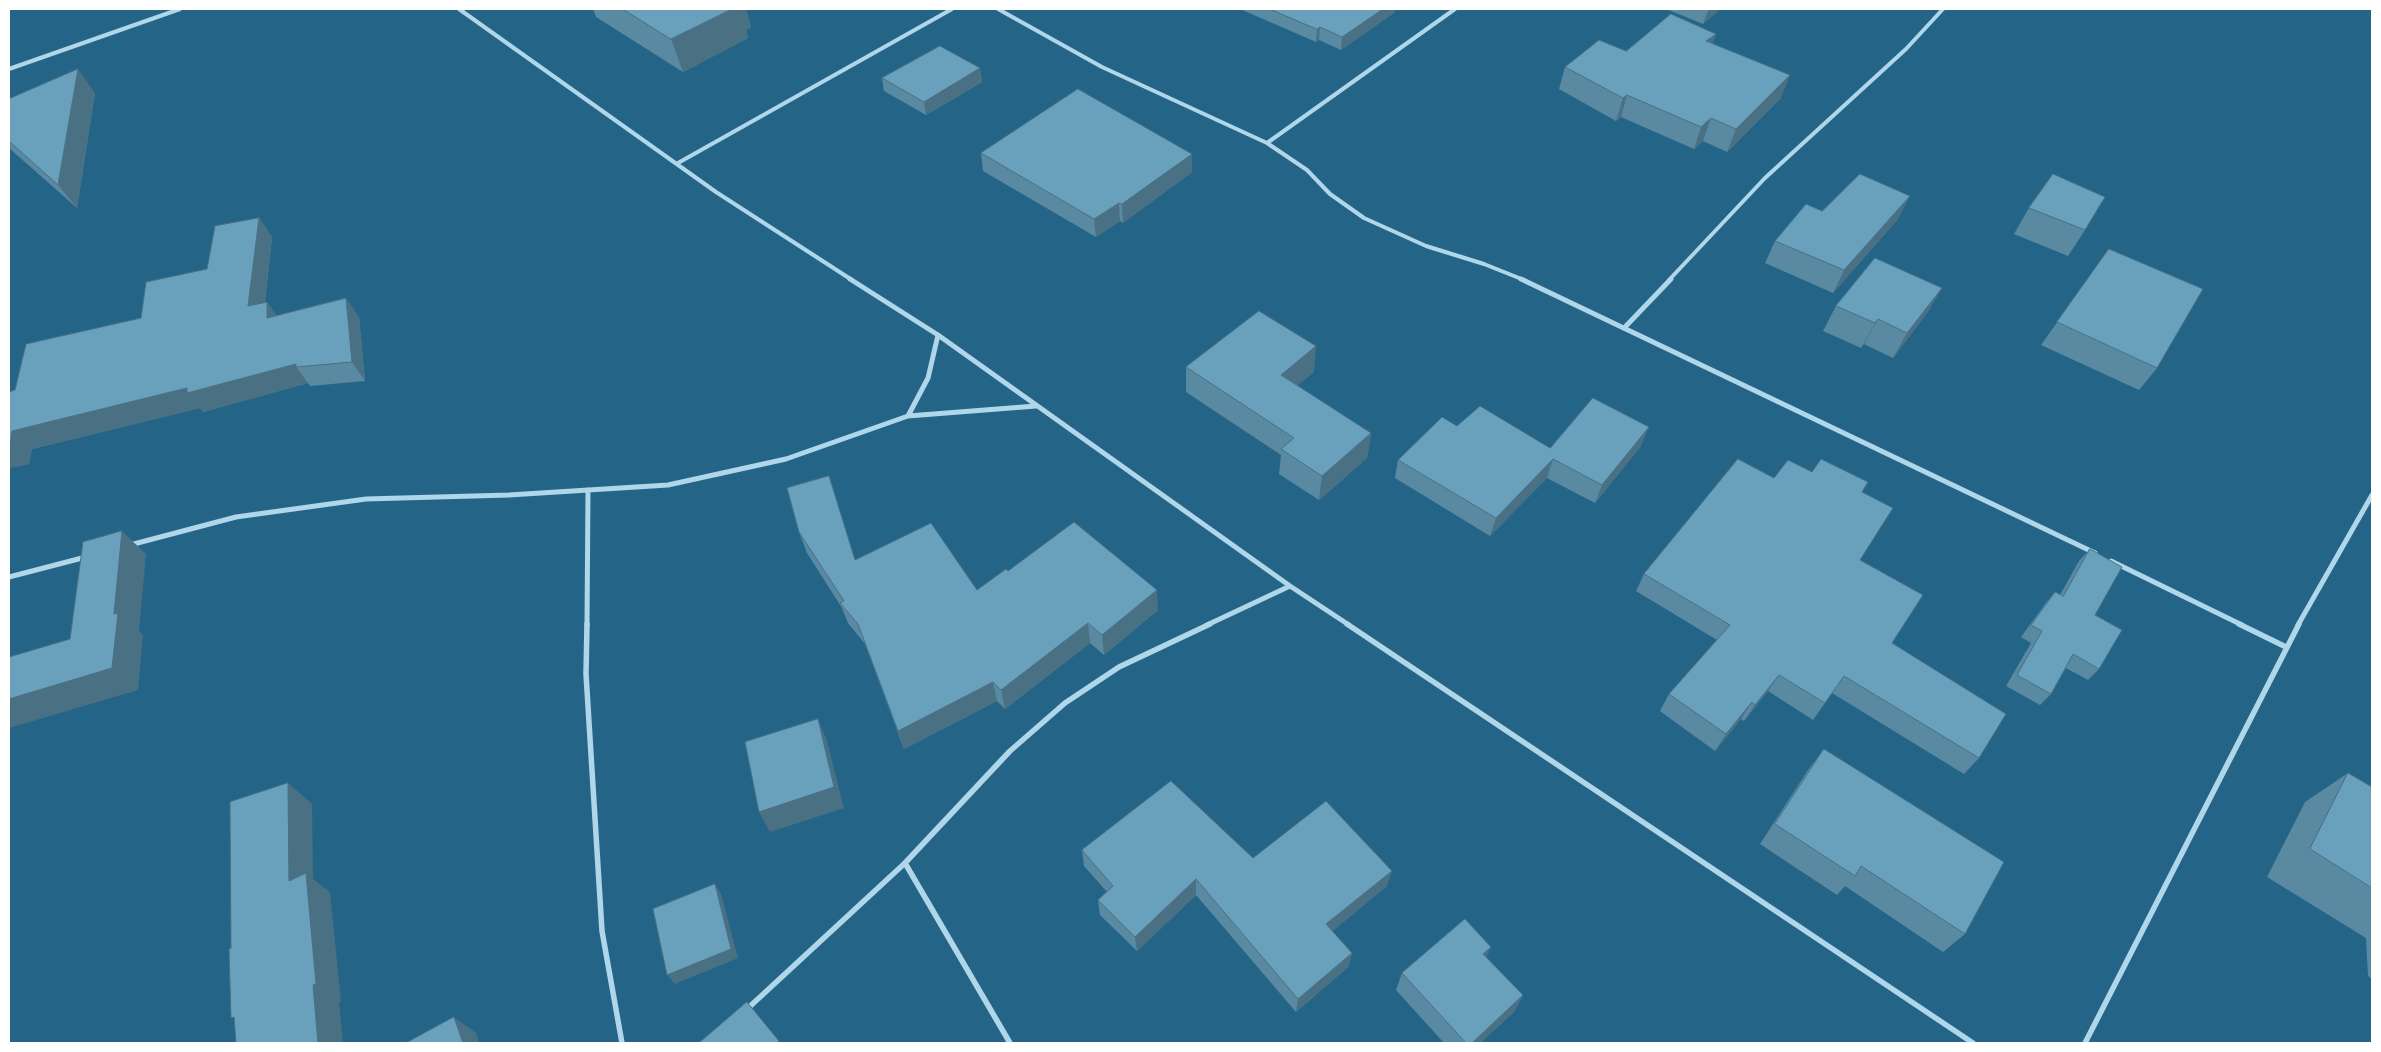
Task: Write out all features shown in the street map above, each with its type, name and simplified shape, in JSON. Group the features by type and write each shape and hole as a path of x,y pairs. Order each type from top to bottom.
{"street":[{"path":"9,69 180,9"},
{"path":"459,9 551,76 678,163 716,192 938,335 1290,586 1973,1043"},
{"path":"678,163 952,9"},
{"path":"998,9 1102,67 1266,143 1307,170 1330,194 1364,218 1426,246 1484,264 1542,286 2100,556"},
{"path":"1266,143 1455,9"},
{"path":"1626,326 1765,178 1906,49 1943,9"},
{"path":"908,416 928,378 938,335"},
{"path":"122,547 236,517 366,499 668,485 786,459 908,416 1036,406"},
{"path":"588,490 586,674 602,932 622,1043"},
{"path":"2085,1043 2286,647 2372,494"},
{"path":"9,577 94,554"},
{"path":"2109,560 2286,647"},
{"path":"739,1016 905,863 1010,751 1065,703 1119,667 1290,586"},
{"path":"905,863 1010,1043"}],"building":[{"path":"623,9 732,9 671,39"},
{"path":"1270,9 1383,9 1342,37 1320,27 1317,29"},
{"path":"1671,14 1716,34 1706,41 1790,75 1736,129 1711,118 1701,127 1627,95 1623,98 1565,67 1599,40 1626,51"},
{"path":"940,46 980,68 924,102 882,78"},
{"path":"78,69 58,185 9,141 9,99"},
{"path":"1078,89 1192,154 1122,204 1119,203 1094,219 981,153"},
{"path":"1860,174 1910,196 1844,270 1775,241 1806,204 1822,211"},
{"path":"2053,174 2105,197 2085,230 2029,208"},
{"path":"259,218 248,306 267,302 267,318 346,298 352,362 296,367 296,364 187,393 187,388 12,431 9,445 9,392 15,390 26,344 141,318 146,282 207,269 215,226"},
{"path":"2109,249 2203,289 2157,368 2057,322"},
{"path":"1875,258 1942,288 1907,333 1878,319 1875,323 1836,306"},
{"path":"1259,311 1316,346 1281,375 1371,433 1322,476 1281,449 1294,438 1186,367"},
{"path":"1593,398 1649,427 1602,485 1553,459 1496,518 1398,460 1442,417 1457,426 1480,406 1550,448"},
{"path":"1738,459 1774,478 1788,460 1812,472 1821,459 1868,482 1862,492 1893,508 1860,560 1923,595 1892,643 2006,714 1979,758 1844,676 1825,703 1779,675 1755,705 1752,702 1726,734 1669,694 1730,625 1644,574"},
{"path":"829,476 855,560 931,523 977,590 1006,569 1008,571 1074,522 1157,590 1102,635 1088,623 1001,690 993,682 898,731 858,624 840,603 844,601 799,532 787,488"},
{"path":"122,531 114,614 118,613 112,668 9,699 9,657 70,639 83,542"},
{"path":"2090,549 2122,567 2095,615 2122,630 2099,669 2073,654 2051,694 2017,675 2042,631 2031,625 2055,592 2063,596"},
{"path":"818,719 834,787 759,812 745,742"},
{"path":"1824,749 2004,862 1965,934 1861,866 1855,876 1775,824"},
{"path":"2348,773 2372,787 2372,888 2310,849"},
{"path":"1171,781 1253,858 1326,801 1392,871 1326,924 1352,953 1298,999 1196,879 1135,937 1098,900 1113,886 1082,850"},
{"path":"288,783 289,881 306,873 316,984 313,985 318,1043 236,1043 234,1017 231,1018 229,949 231,948 230,802"},
{"path":"715,884 731,949 667,975 653,909"},
{"path":"1465,919 1491,947 1483,954 1523,995 1472,1043 1466,1043 1402,973"},
{"path":"747,1002 779,1041 777,1043 699,1043"},
{"path":"454,1017 463,1043 406,1043"}]}
